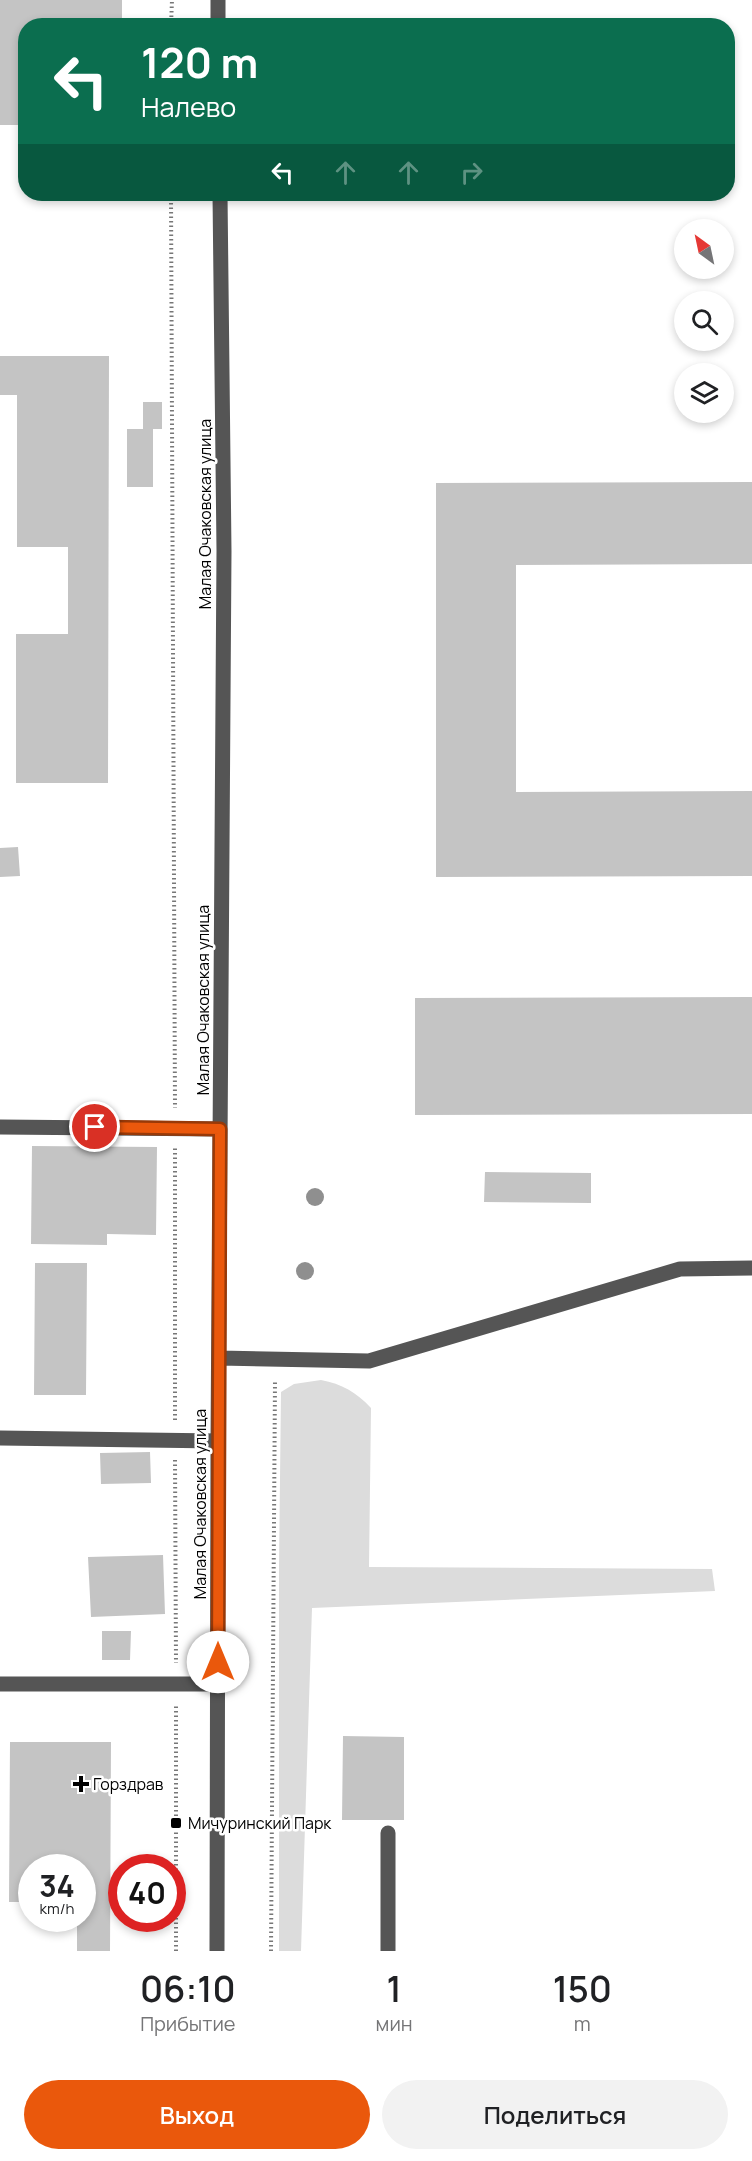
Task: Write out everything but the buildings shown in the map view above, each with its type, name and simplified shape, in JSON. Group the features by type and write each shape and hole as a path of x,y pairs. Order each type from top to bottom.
{"street":[{"path":"218,0 218,18"},
{"name":"Малая Очаковская улица","path":"217,1951 224,551 220,201"},
{"path":"0,1127 220,1129"},
{"path":"219,1358 369,1361 680,1269 752,1268"},
{"path":"0,1438 218,1441"},
{"path":"0,1684 217,1684"},
{"path":"388,1833 388,1951"}],"path":[{"path":"171,0 171,18"},
{"path":"171,201 176,1951"},
{"path":"271,1951 275,1359"}],"shaded area":[{"path":"321,1380 348,1390 360,1397 371,1408 369,1567 712,1569 715,1591 312,1608 301,1951 279,1951 281,1392 294,1384"}],"place":[{"name":"Горздрав","path":"81,1784"},
{"name":"Мичуринский Парк","path":"176,1823"}],"route":[{"path":"95,1127 220,1129 218,1662"}]}
